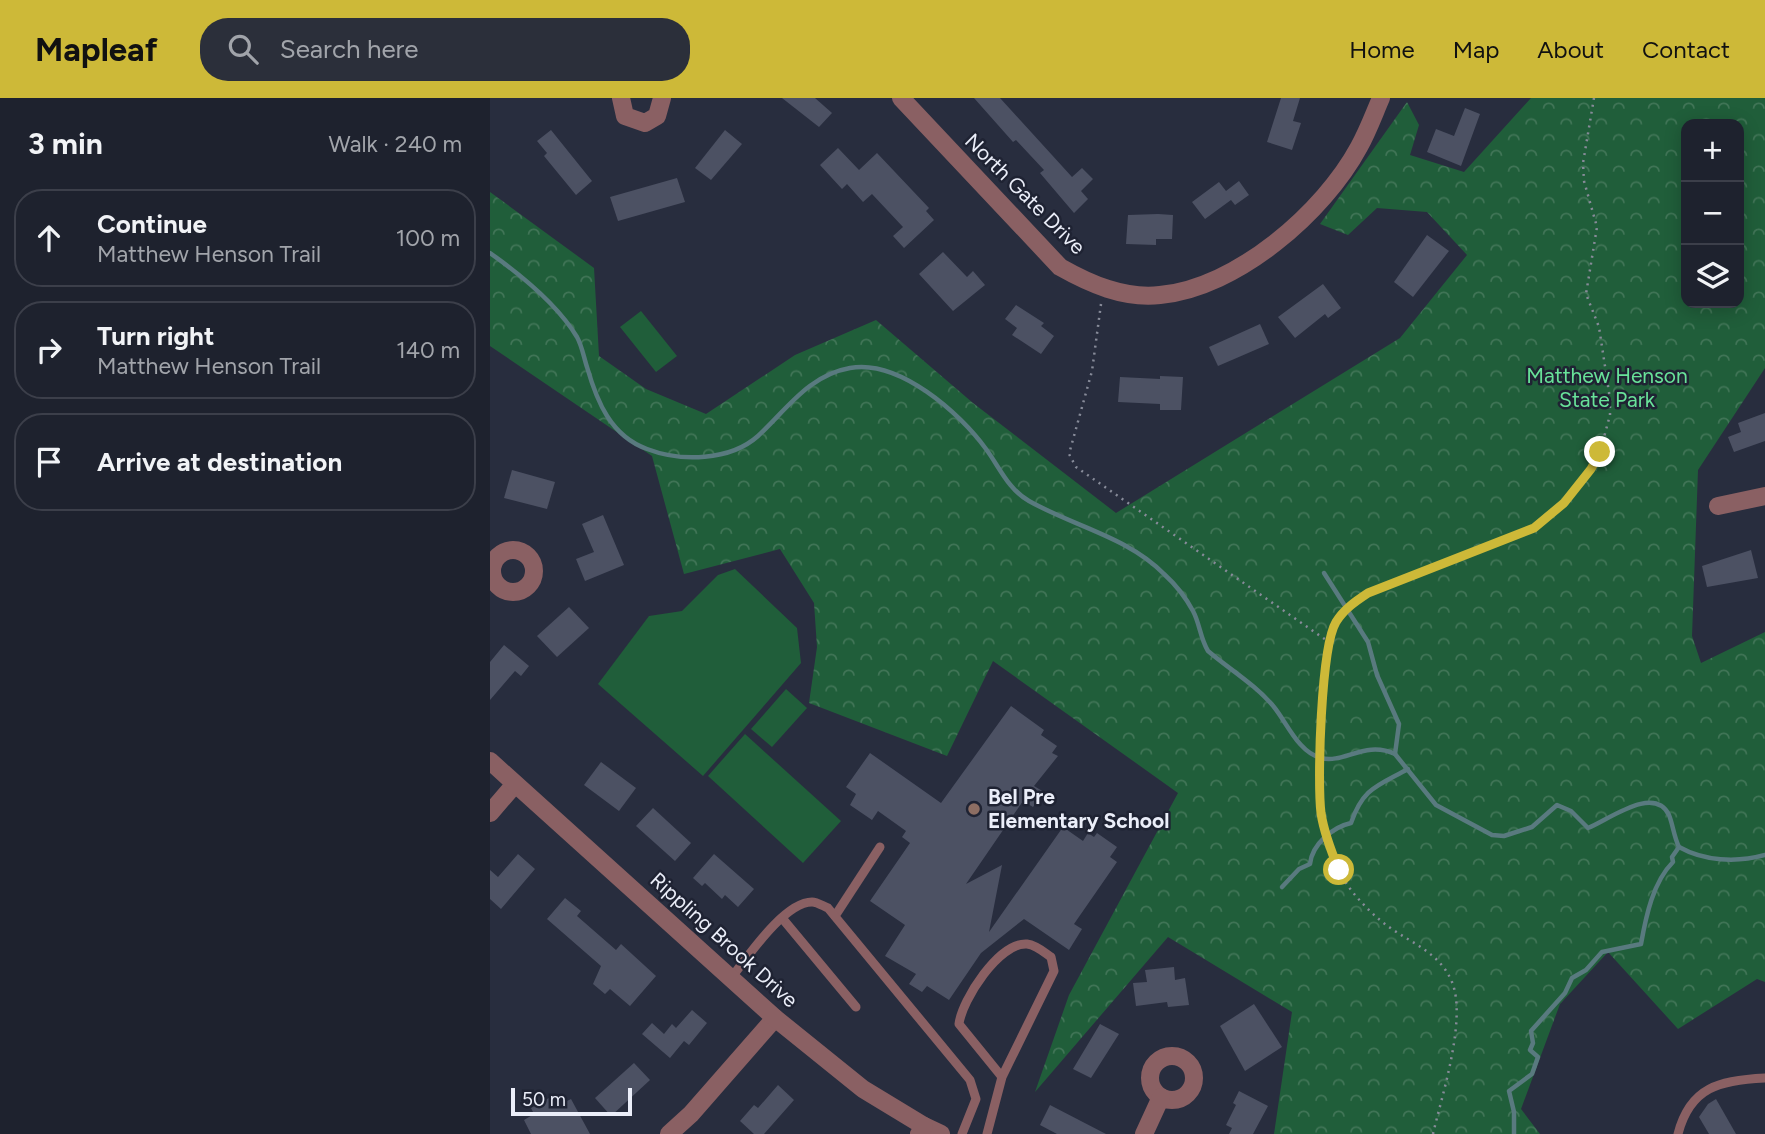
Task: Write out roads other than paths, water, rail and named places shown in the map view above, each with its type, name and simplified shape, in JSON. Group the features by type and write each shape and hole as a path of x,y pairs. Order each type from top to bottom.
{"street":[{"path":"621,98 625,116 645,123 657,116 662,98"},
{"name":"North Gate Drive","path":"901,98 1060,267 1089,284 1117,292 1158,296 1187,290 1222,276 1267,250 1324,197 1359,148 1381,98"},
{"path":"1718,506 1765,496"},
{"name":"Rippling Brook Drive","path":"490,761 775,1017 863,1089 921,1130 941,1134"},
{"path":"490,813 515,784"},
{"path":"669,1134 691,1114 775,1017"},
{"path":"1144,1134 1161,1097"}],"lane":[{"path":"835,916 880,847"},
{"path":"730,978 782,918 796,906 813,902 828,908 970,1080 976,1099 962,1134"},
{"path":"782,918 856,1007"},
{"path":"987,1134 1002,1077 1054,971 1051,957 1025,944 1009,949 993,962 960,1011 958,1024 1002,1077"},
{"path":"1678,1134 1688,1106 1706,1088 1765,1078"}],"waterway":[{"path":"490,253 538,291 569,325 580,344 591,380 607,416 615,427 634,443 675,456 720,455 747,444 758,436 800,394 822,378 850,368 869,367 888,372 927,392 961,420 1022,496 1046,510 1117,541 1150,561 1176,587 1190,606 1208,651 1267,699 1294,737 1313,755 1330,759 1374,750 1395,754 1436,805 1492,835 1504,836 1532,827 1557,805 1571,811 1588,828 1630,807 1653,803 1662,806 1669,815 1679,847 1689,852 1720,859 1765,855"},
{"path":"1324,573 1368,642 1377,675 1399,724 1395,754"},
{"path":"1282,887 1299,869 1310,864 1315,850 1324,838 1337,828 1351,823 1361,802 1372,789 1408,769"},
{"path":"1514,1134 1514,1112 1509,1091 1532,1074 1538,1057 1530,1050 1533,1043 1531,1031 1565,993 1572,978 1586,970 1602,952 1641,944 1655,889 1673,862 1672,857 1679,847"}],"place":[{"name":"Bel Pre Elementary School","path":"974,809"}],"park label":[{"name":"Matthew Henson State Park","path":"1607,388"}]}
